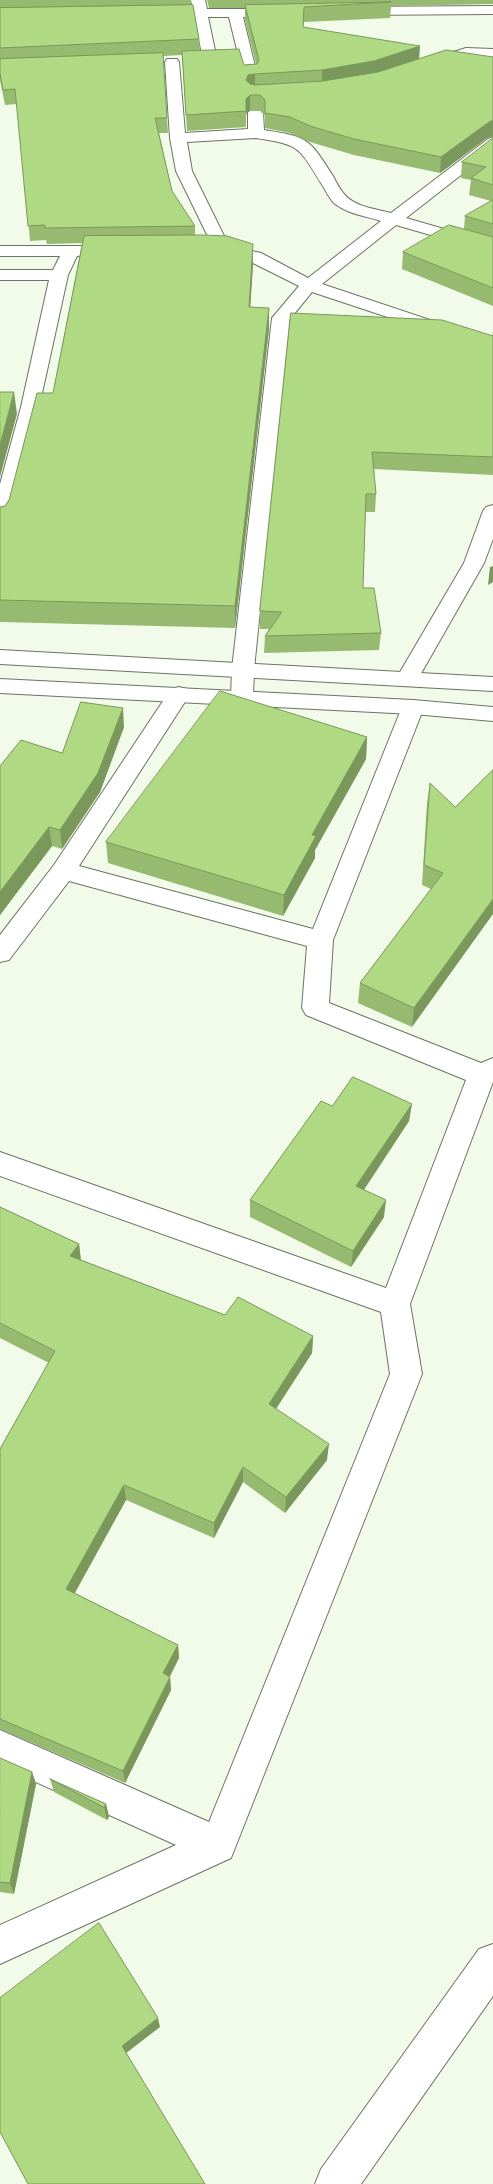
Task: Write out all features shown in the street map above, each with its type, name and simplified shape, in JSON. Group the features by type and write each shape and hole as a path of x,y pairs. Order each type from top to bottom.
{"street":[{"path":"200,6 210,60"},
{"path":"144,14 200,6 235,12 295,12"},
{"path":"344,11 493,10"},
{"path":"235,12 255,95 256,133"},
{"path":"413,70 466,52 493,53"},
{"path":"222,249 184,171 167,62 246,58"},
{"path":"255,95 274,94"},
{"path":"178,138 256,133 288,138 300,143 309,150 339,199 352,207 493,248"},
{"path":"242,698 243,669 281,318 309,285 493,142"},
{"path":"203,249 222,249 255,257 309,285 493,347"},
{"path":"0,518 30,407 59,275 72,251"},
{"path":"0,252 100,251"},
{"path":"0,275 59,275"},
{"path":"10,406 30,407"},
{"path":"407,679 474,563 493,511"},
{"path":"0,657 493,684"},
{"path":"0,686 179,694 493,714"},
{"path":"0,953 9,924 63,871 179,694"},
{"path":"0,1945 218,1846 406,1374 395,1304 488,1072 315,1008 320,940 413,708"},
{"path":"63,871 320,940"},
{"path":"0,1164 395,1304"},
{"path":"0,1748 218,1846"},
{"path":"336,2184 493,1963"}],"building":[{"path":"391,2 304,7 303,27 420,46 374,61 322,70 248,75 246,80 250,84 255,85 323,81 378,72 446,50 493,57 493,120 441,157 354,139 310,126 290,117 265,113 265,100 260,95 250,95 246,99 246,111 186,115 182,51 239,49 244,65 257,64 259,60 245,5"},
{"path":"193,5 199,39 0,48 0,8"},
{"path":"163,53 167,118 155,118 172,191 195,226 45,228 45,225 28,226 15,89 3,90 0,59"},
{"path":"493,138 493,185 471,178 486,167 462,162"},
{"path":"493,200 493,224 465,216"},
{"path":"449,225 493,237 493,288 403,252"},
{"path":"84,236 227,236 253,244 249,307 269,308 235,606 0,600 0,507 5,506 9,500 37,393 53,393"},
{"path":"291,313 442,320 493,336 493,457 372,452 376,494 366,494 363,588 374,588 381,633 265,636 282,612 260,611"},
{"path":"0,392 14,392 0,445"},
{"path":"220,691 367,737 312,835 316,836 284,895 106,842"},
{"path":"81,702 123,708 98,773 60,830 49,827 0,892 0,766 21,740 62,753"},
{"path":"493,770 493,899 414,1008 360,983 443,873 424,865 430,783 455,807"},
{"path":"353,1077 412,1104 356,1186 386,1200 353,1251 250,1200 321,1101 332,1106"},
{"path":"0,1207 79,1244 70,1256 225,1315 238,1297 313,1336 269,1404 329,1444 286,1497 243,1467 214,1523 124,1485 66,1589 178,1645 163,1673 170,1677 123,1771 0,1719 0,1449 55,1351 0,1323"},
{"path":"0,1758 32,1772 10,1883 0,1882"},
{"path":"50,1779 106,1804 104,1807"},
{"path":"99,1923 158,2018 122,2046 205,2184 28,2184 0,2132 0,1998"}]}
